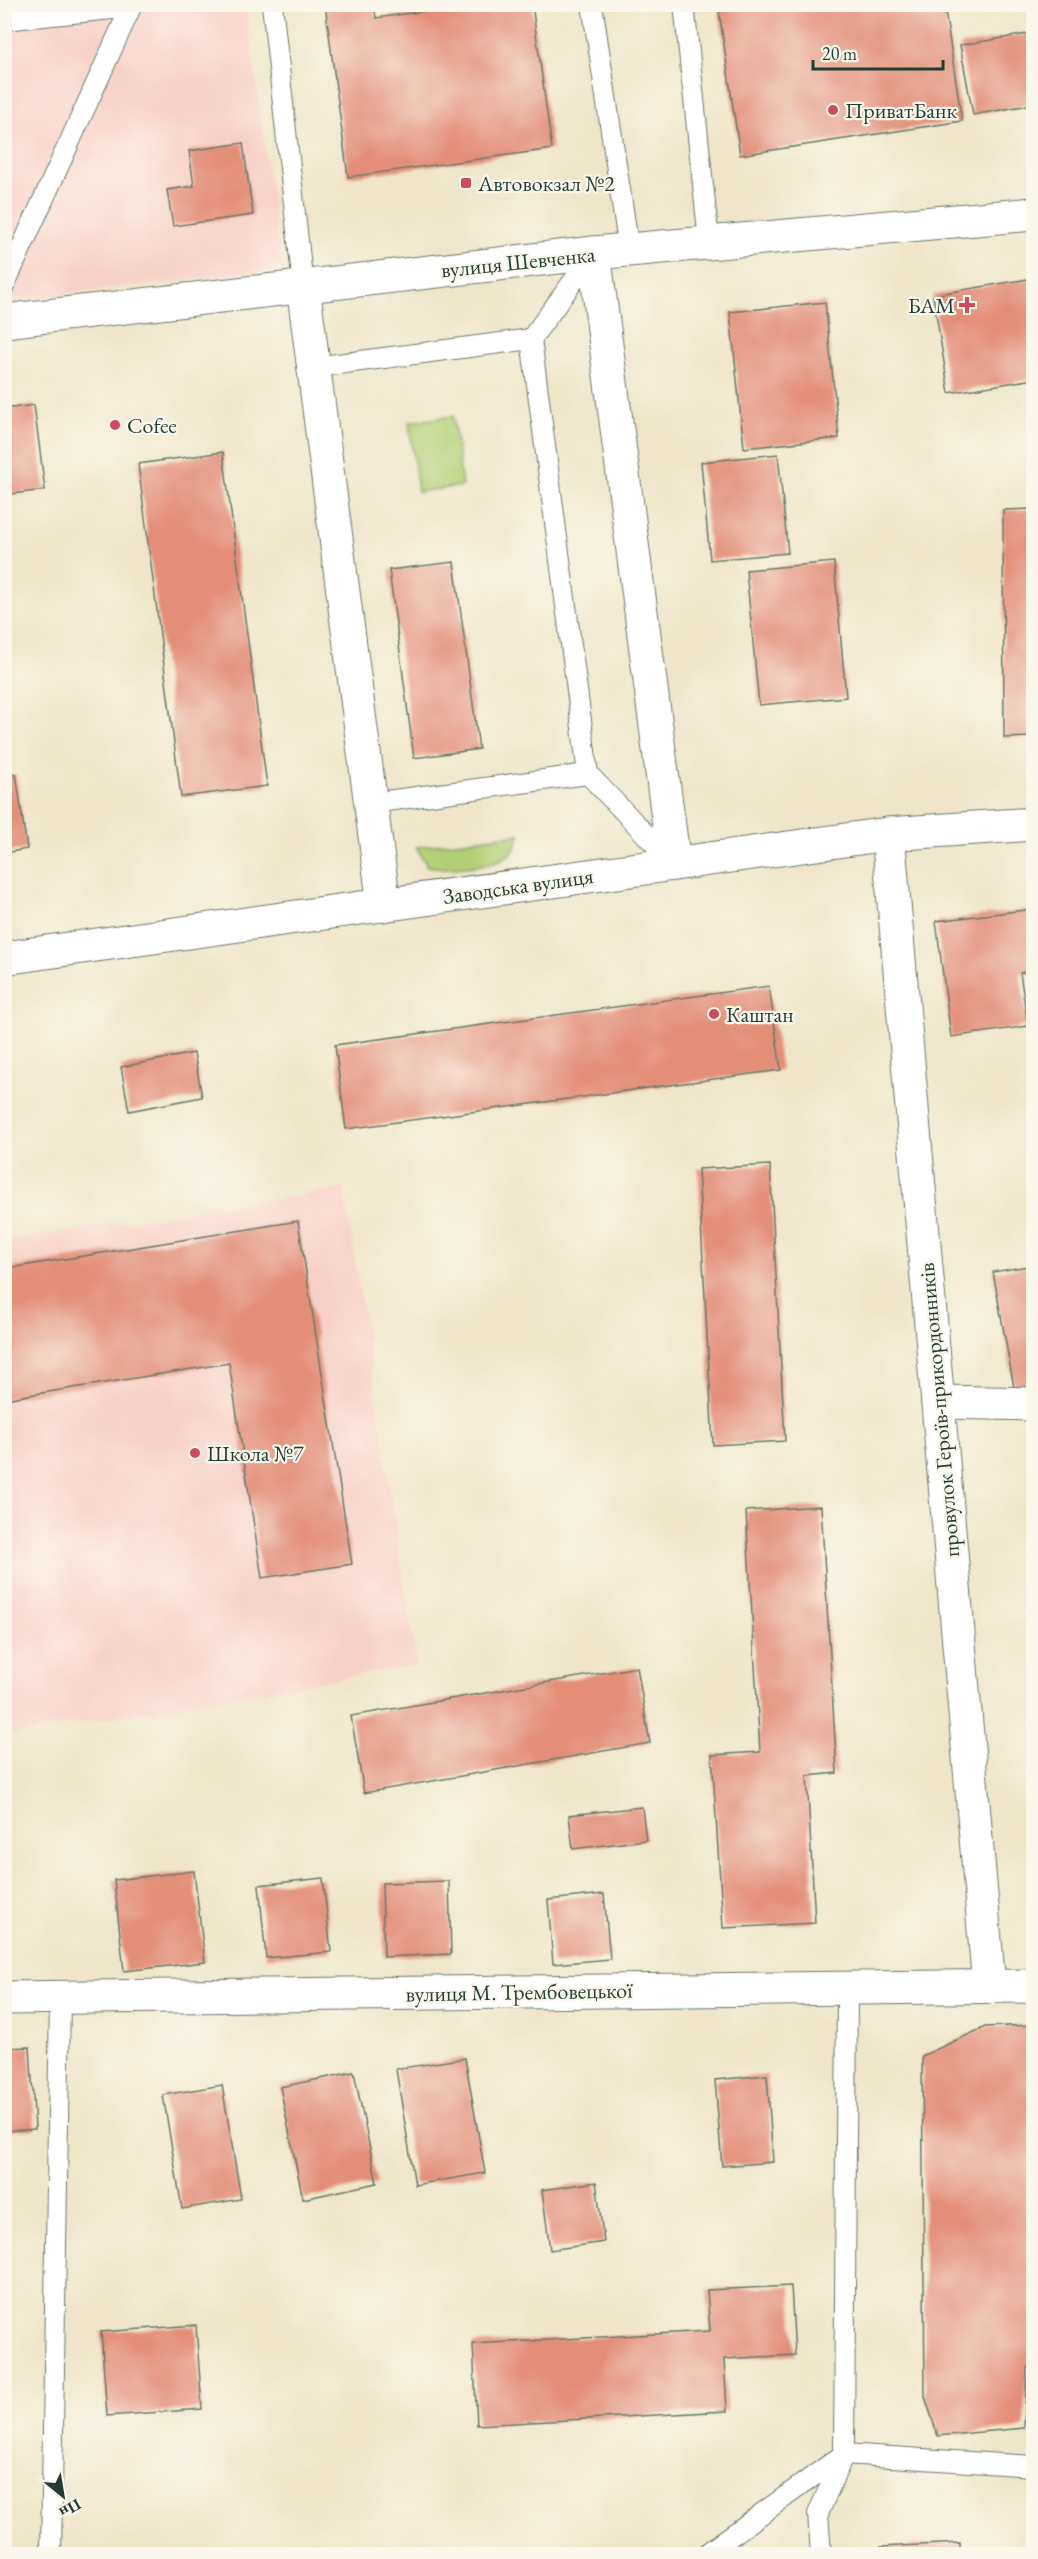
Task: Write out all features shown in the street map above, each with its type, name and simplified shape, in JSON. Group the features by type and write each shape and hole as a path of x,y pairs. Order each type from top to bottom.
{"street":[{"name":"вулиця Шевченка","path":"4,321 629,250 1034,214"},
{"path":"594,254 674,864"},
{"path":"303,286 384,904"},
{"name":"Заводська вулиця","path":"4,958 888,834 1034,824"},
{"name":"провулок Героїв-прикордонників","path":"888,834 989,1986"},
{"path":"938,1402 1034,1404"},
{"name":"вулиця М. Трембовецької","path":"4,1998 1034,1986"}],"lane":[{"path":"272,4 303,286"},
{"path":"592,4 629,250"},
{"path":"684,4 709,242"},
{"path":"4,20 131,7 4,286"},
{"path":"594,254 531,339 588,774 674,864"},
{"path":"314,367 531,339"},
{"path":"371,803 588,774"},
{"path":"820,2554 818,2514 844,2454 847,1988"},
{"path":"51,2554 60,1998"},
{"path":"706,2554 844,2454 1034,2466"}],"shaded area":[{"path":"4,5 246,5 281,269 5,301"},
{"name":"Школа №7","path":"344,1188 417,1665 5,1736 5,1241"}],"green space":[{"path":"453,416 462,486 418,492 409,422"},
{"path":"520,834 513,851 506,857 472,866 447,868 427,866 416,847"}],"building":[{"path":"325,4 374,4 376,18 476,4 532,4 552,149 348,177"},
{"path":"718,4 944,4 962,121 740,155"},
{"path":"1034,33 1034,104 973,115 960,45"},
{"path":"243,143 253,215 173,226 167,190 194,186 189,151"},
{"path":"1034,278 1034,379 949,393 933,295"},
{"path":"825,302 839,438 744,448 730,312"},
{"path":"34,405 45,490 4,495 4,409"},
{"path":"223,452 267,786 181,797 138,464"},
{"path":"778,454 788,553 710,560 701,462"},
{"path":"1034,509 1034,737 1004,738 1003,510"},
{"path":"454,562 479,749 414,758 389,570"},
{"path":"834,562 846,697 759,705 746,570"},
{"path":"16,774 27,849 4,853 4,776"},
{"path":"1034,909 1034,971 1020,973 1028,1026 951,1037 936,921"},
{"path":"769,986 781,1070 346,1129 335,1045"},
{"path":"194,1053 202,1097 129,1111 121,1067"},
{"path":"770,1165 785,1441 713,1445 698,1169"},
{"path":"298,1221 352,1564 262,1578 229,1363 4,1399 4,1269"},
{"path":"1034,1265 1034,1390 1015,1393 993,1272"},
{"path":"821,1506 837,1773 807,1776 815,1923 723,1928 712,1755 760,1752 746,1511"},
{"path":"637,1667 650,1743 364,1793 351,1716"},
{"path":"642,1807 646,1840 573,1849 569,1815"},
{"path":"194,1871 205,1962 124,1971 114,1880"},
{"path":"323,1878 331,1952 266,1958 259,1885"},
{"path":"449,1881 451,1954 384,1957 382,1883"},
{"path":"604,1894 610,1959 553,1964 548,1900"},
{"path":"1034,2025 1034,2204 1031,2240 1034,2243 1034,2363 1027,2368 1024,2428 938,2436 925,2397 922,2056 985,2027"},
{"path":"30,2047 35,2129 5,2131 5,2048"},
{"path":"465,2058 485,2173 415,2185 396,2069"},
{"path":"354,2072 377,2183 303,2199 280,2087"},
{"path":"767,2075 773,2162 722,2166 715,2080"},
{"path":"222,2085 241,2199 182,2209 163,2095"},
{"path":"596,2182 604,2242 550,2250 542,2190"},
{"path":"791,2286 795,2355 724,2359 727,2411 477,2425 473,2344 710,2331 707,2290"},
{"path":"196,2325 202,2409 107,2416 101,2332"},
{"path":"960,2543 960,2554 882,2554 881,2547"}],"place":[{"name":"ПриватБанк","path":"833,110"},
{"name":"Автовокзал №2","path":"466,183"},
{"name":"БАМ","path":"967,305"},
{"name":"Cofee","path":"115,425"},
{"name":"Каштан","path":"714,1014"},
{"name":"Школа №7","path":"195,1453"}]}
